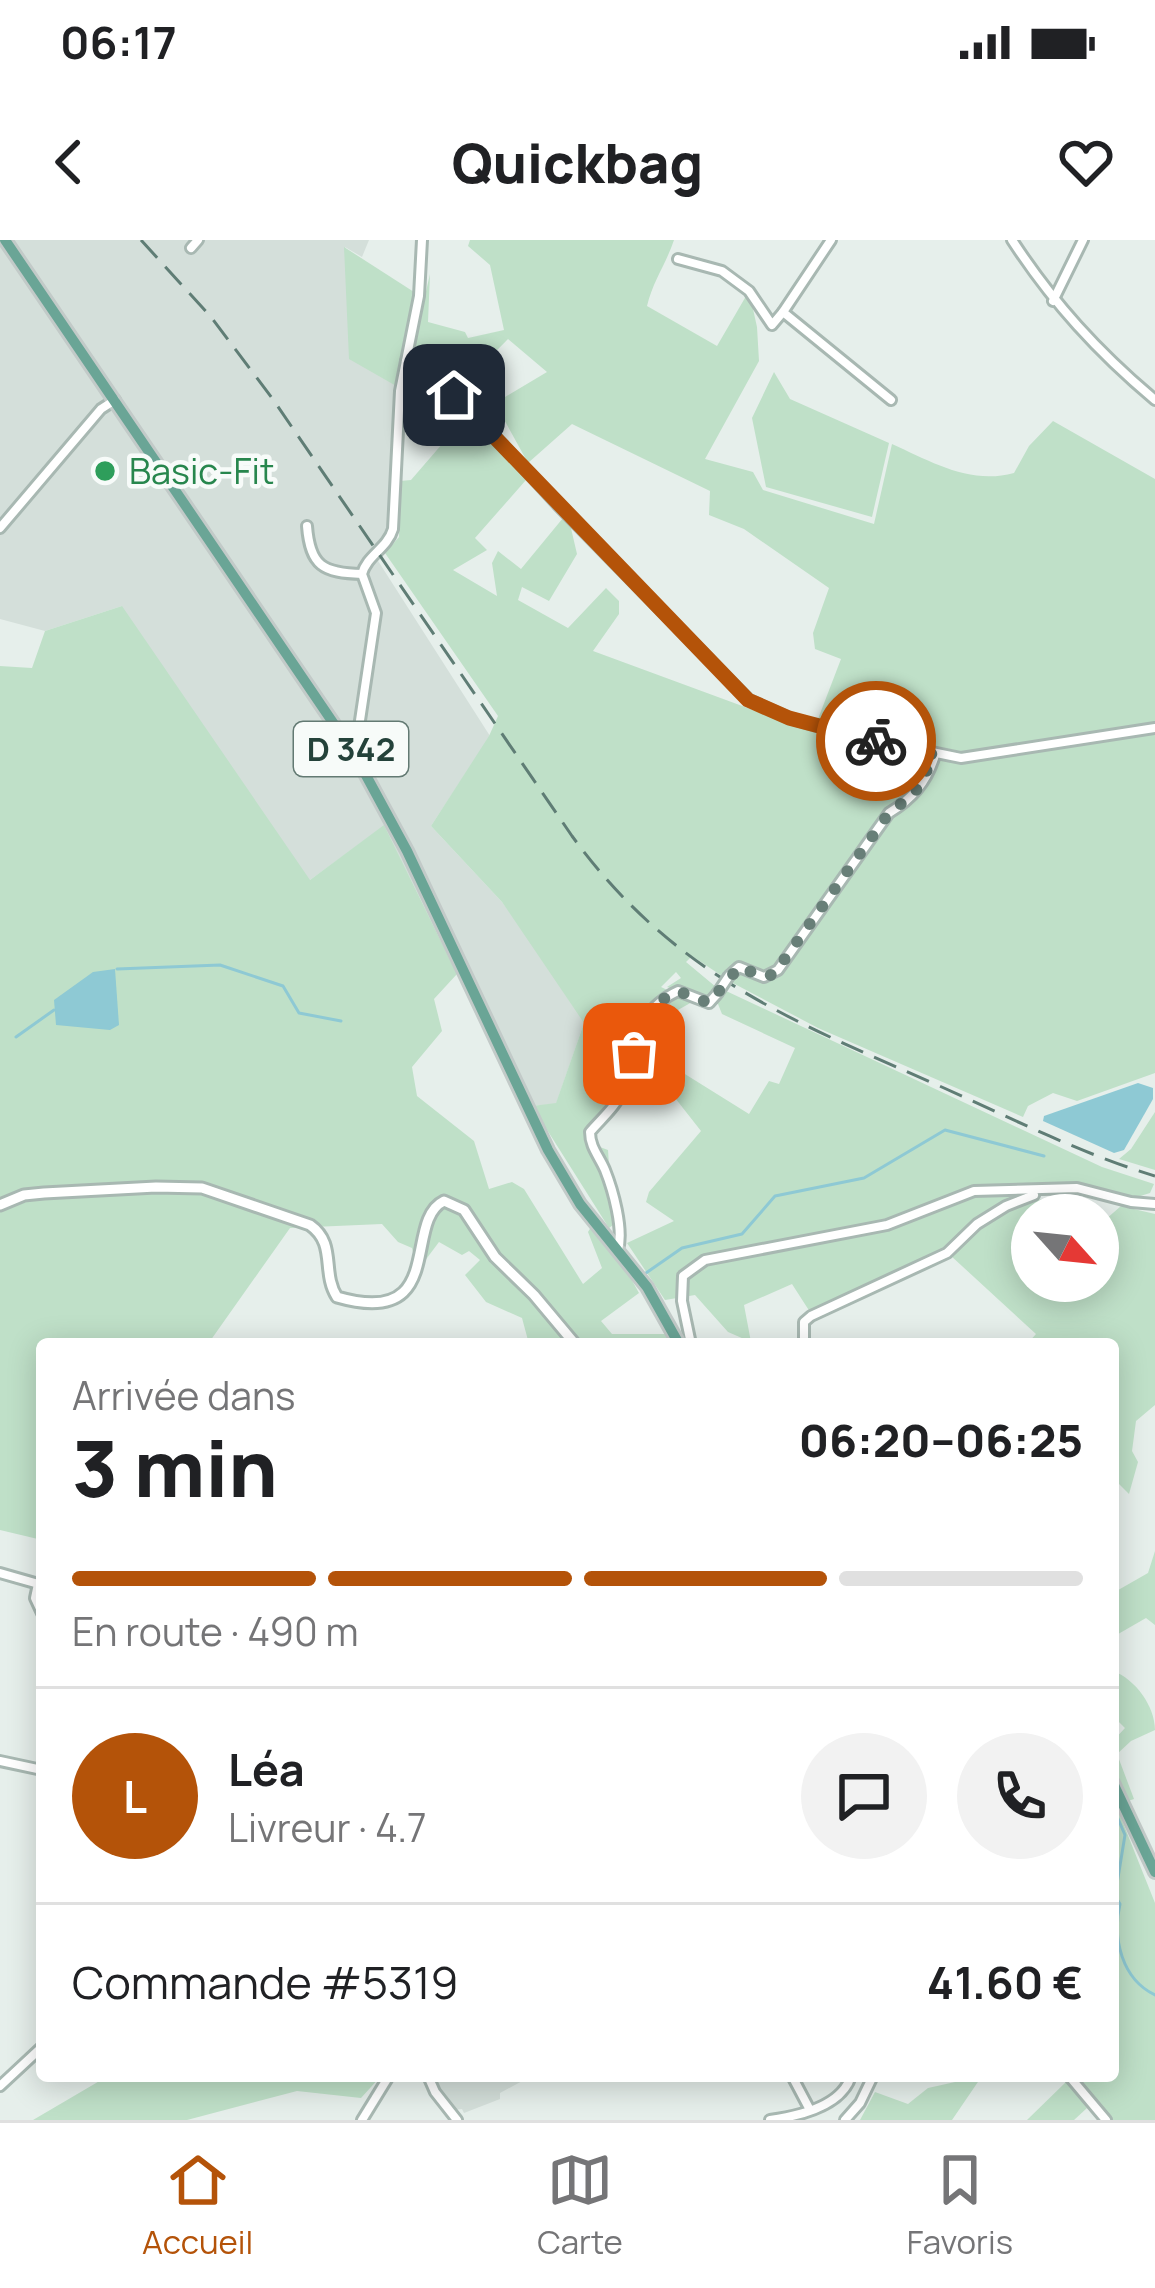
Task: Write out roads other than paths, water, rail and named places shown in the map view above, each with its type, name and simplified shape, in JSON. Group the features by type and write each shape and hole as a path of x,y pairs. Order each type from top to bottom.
{"main road":[{"name":"D 342","path":"5,240 355,755 417,871 548,1150 580,1204 646,1287 676,1338"},
{"path":"1119,1796 1155,1872"}],"street":[{"path":"355,755 376,613 362,574 393,529 400,391 419,296 422,240"},
{"path":"678,259 722,272 748,291 772,325 831,240"},
{"path":"1012,240 1053,301 1094,348 1155,400"},
{"path":"1053,301 1084,240"},
{"path":"783,312 891,400"},
{"path":"406,361 464,403 748,700 789,718 961,758 1155,728"},
{"path":"0,528 101,409 116,399"},
{"path":"307,526 315,562 334,571 362,574"},
{"path":"618,1250 622,1238 608,1176 590,1143 590,1132 614,1107 646,1014 658,1000 678,991 709,1003 739,967 764,977 778,970 889,813 914,794 935,755"},
{"path":"0,1205 44,1192 202,1188 310,1225 323,1234 337,1297 371,1303 396,1297 407,1287 419,1267 429,1214 444,1201 454,1202 495,1257 569,1338"},
{"path":"690,1338 680,1288 692,1266 887,1226 974,1191 1077,1188 1131,1202 1154,1201"},
{"path":"804,1338 804,1322 811,1316 947,1252 1006,1206 1041,1192"},
{"path":"0,1573 36,1583"},
{"path":"0,1761 36,1769"},
{"path":"0,2086 36,2053"},
{"path":"362,2120 385,2082"},
{"path":"431,2082 457,2120"},
{"path":"795,2082 810,2110"},
{"path":"770,2120 810,2110 850,2082"},
{"path":"845,2120 871,2082"},
{"path":"1074,2082 1106,2120"}],"water":[{"path":"115,969 119,1025 110,1030 56,1025 54,1000 93,972"},
{"path":"1138,1083 1153,1088 1153,1099 1124,1150 1114,1153 1043,1121 1044,1116"}],"waterway":[{"path":"117,969 220,965 283,986 299,1013 341,1021"},
{"path":"16,1037 54,1010"},
{"path":"646,1273 682,1248 742,1234 775,1196 864,1178 945,1130 1044,1156"},
{"path":"1119,1821 1125,1835 1119,1872"},
{"path":"1119,1902 1119,1913"},
{"path":"1119,1944 1134,1979 1155,1995"}],"railway":[{"path":"141,240 211,317 272,398 572,836 652,925 695,960 787,1016 1048,1135 1155,1176"}],"place":[{"name":"Basic-Fit","path":"105,471"}]}
